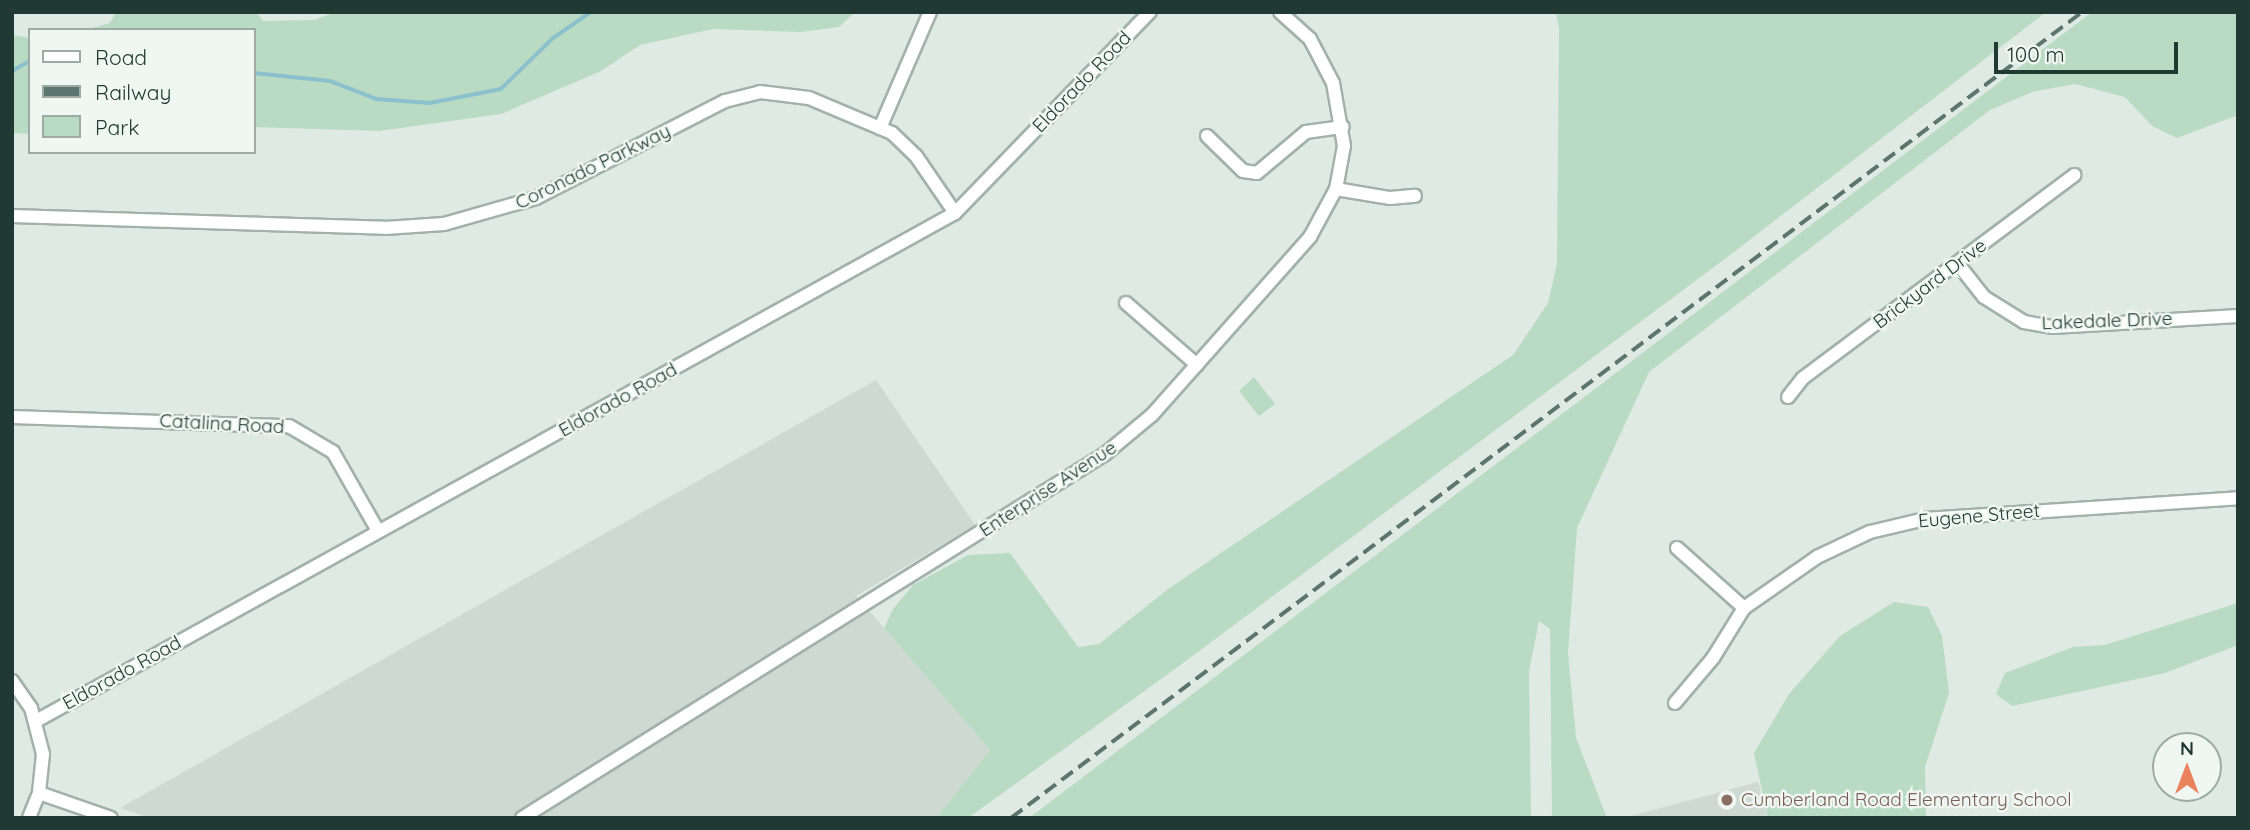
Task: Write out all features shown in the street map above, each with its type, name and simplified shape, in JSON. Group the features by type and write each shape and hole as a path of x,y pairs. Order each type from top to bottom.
{"street":[{"path":"880,128 930,12"},
{"name":"Eldorado Road","path":"36,721 955,213 1150,12"},
{"name":"Enterprise Avenue","path":"522,818 1105,454 1152,415 1310,237 1336,189 1343,127 1333,83 1319,52 1301,28 1280,12"},
{"name":"Coronado Parkway","path":"12,216 413,227 480,217 536,198 740,95 796,94 880,128 916,156 955,213"},
{"path":"1207,136 1243,171 1257,173 1306,132 1343,127"},
{"name":"Brickyard Drive","path":"1788,397 1803,377 2074,175"},
{"path":"1336,189 1390,198 1415,196"},
{"name":"Lakedale Drive","path":"1958,264 1984,297 2024,322 2053,327 2238,316"},
{"path":"1126,303 1197,365"},
{"name":"Catalina Road","path":"12,416 289,426 333,452 359,491 378,531"},
{"name":"Eugene Street","path":"1744,608 1835,547 1897,524 2238,498"},
{"path":"1675,703 1713,657 1744,608 1678,548"},
{"path":"12,681 36,721 43,754 39,793 29,818"},
{"path":"39,793 111,818"}],"shaded area":[{"path":"876,380 975,525 856,596 990,750 936,818 150,818 120,808"},
{"name":"Cumberland Road Elementary School","path":"1758,782 1768,818 1623,818"}],"green space":[{"path":"116,12 256,12 263,21 314,20 336,12 855,12 839,27 801,32 713,29 640,45 601,71 501,114 379,131 256,127 256,28 92,28 110,23"},
{"path":"1556,12 2046,12 1730,255 1175,669 968,818 936,818 990,750 884,628 893,609 913,585 968,555 1010,553 1078,647 1099,644 1168,589 1513,355 1548,303 1557,264 1559,27"},
{"path":"2092,12 2238,12 2238,115 2177,138 2152,126 2125,97 2075,84 2032,92 1990,110 1649,372 1577,528 1568,653 1576,738 1607,818 1552,818 1550,629 1539,621 1529,672 1531,818 1029,818"},
{"path":"12,35 28,38 28,134 12,133"},
{"path":"1254,377 1275,404 1259,416 1239,391"},
{"path":"1894,602 1928,607 1942,636 1949,693 1925,767 1926,818 1768,818 1754,753 1789,694 1840,636"},
{"path":"2238,603 2238,645 2165,673 2012,706 1996,694 2005,673 2073,647 2105,645"}],"waterway":[{"path":"256,73 330,81 377,99 430,103 501,89 552,39 591,12"},
{"path":"12,71 28,62"}],"railway":[{"path":"1011,818 2082,12"}],"place":[{"name":"Cumberland Road Elementary School","path":"1727,800"}]}
